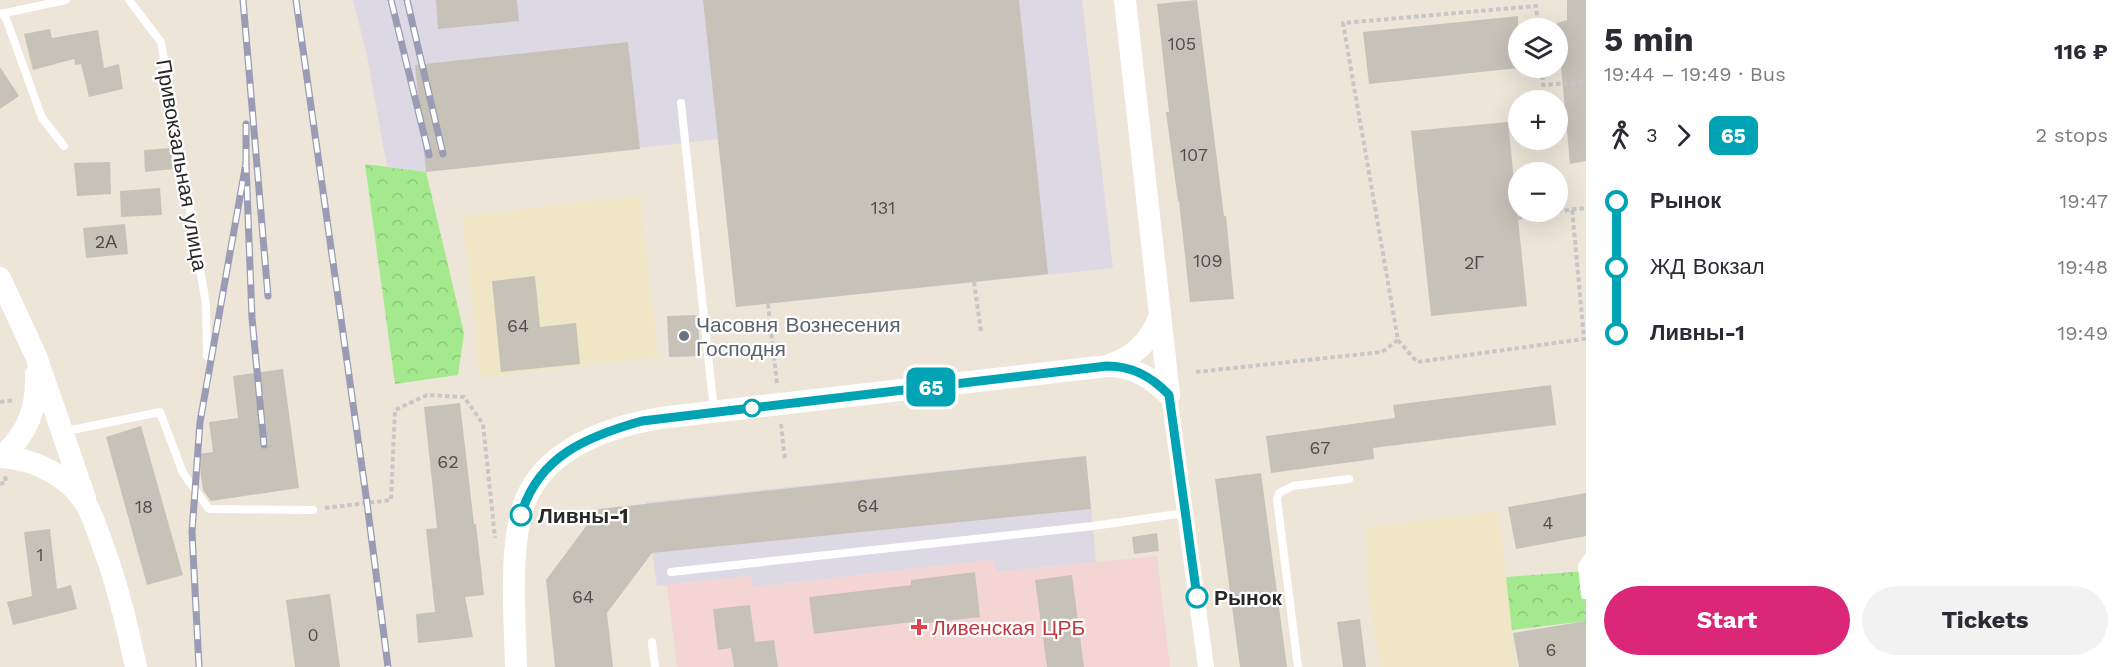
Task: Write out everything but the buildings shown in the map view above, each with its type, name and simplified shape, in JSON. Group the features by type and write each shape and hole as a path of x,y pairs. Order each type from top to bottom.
{"street":[{"path":"1125,0 1169,395 1206,667"},
{"path":"0,278 36,357 122,602 136,667"},
{"path":"1107,366 1127,358 1141,348 1152,335 1160,316"},
{"path":"1,457 23,435 33,412 36,395 36,357"},
{"path":"516,667 515,560 525,502 535,482 552,464 570,449 591,438 642,421 1107,366 1141,373 1169,395"},
{"path":"1,457 28,462 53,473 71,487 89,510"}],"lane":[{"path":"64,146 42,118 2,13 66,0"},
{"name":"Привокзальная улица","path":"129,0 161,42 206,304 207,356"},
{"path":"681,103 714,412"},
{"path":"62,432 160,412 183,473 210,509 313,510"},
{"path":"1298,667 1277,500 1279,493 1286,488 1348,479"},
{"path":"671,572 1093,526 1185,513"},
{"path":"1585,594 1582,566 1586,559"},
{"path":"652,642 655,667"}],"path":[{"path":"1537,18 1536,6 1343,23 1398,340 1417,362 1584,339 1572,208"},
{"path":"1543,78 1543,85 1586,81"},
{"path":"1568,209 1586,208"},
{"path":"974,282 981,331"},
{"path":"768,304 785,460"},
{"path":"1196,372 1382,352 1398,340"},
{"path":"313,510 391,500 395,410 427,395 464,397 483,424 496,548"}],"shaded area":[{"path":"353,0 1082,0 1113,268 736,307 718,139 426,172 387,167 367,56"},
{"path":"640,196 658,357 480,377 462,216"},
{"path":"1086,456 1096,562 996,572 993,560 752,587 750,576 657,586 646,502"},
{"path":"1498,511 1516,667 1380,667 1369,597 1366,527"},
{"name":"Ливенская ЦРБ","path":"1157,556 1170,667 677,667 667,585 751,576 752,587 993,560 996,572"}],"green space":[{"path":"365,164 426,172 464,333 458,375 395,384"},
{"path":"1586,571 1586,621 1512,630 1506,577"}],"railway":[{"path":"243,0 268,296"},
{"path":"296,0 388,667"},
{"path":"391,0 429,155"},
{"path":"407,0 443,154"},
{"path":"246,124 246,163"},
{"path":"199,667 192,532 200,422 246,163 252,318 264,445"}],"bus line":[{"name":"65","path":"521,515 535,482 570,449 609,431 642,421 1107,366 1118,367 1147,376 1169,395 1197,597"}],"place":[{"name":"Часовня Вознесения Господня","path":"684,336"},
{"name":"Ливны-1","path":"521,515"},
{"name":"Рынок","path":"1197,597"},
{"name":"Ливенская ЦРБ","path":"919,627"}]}
